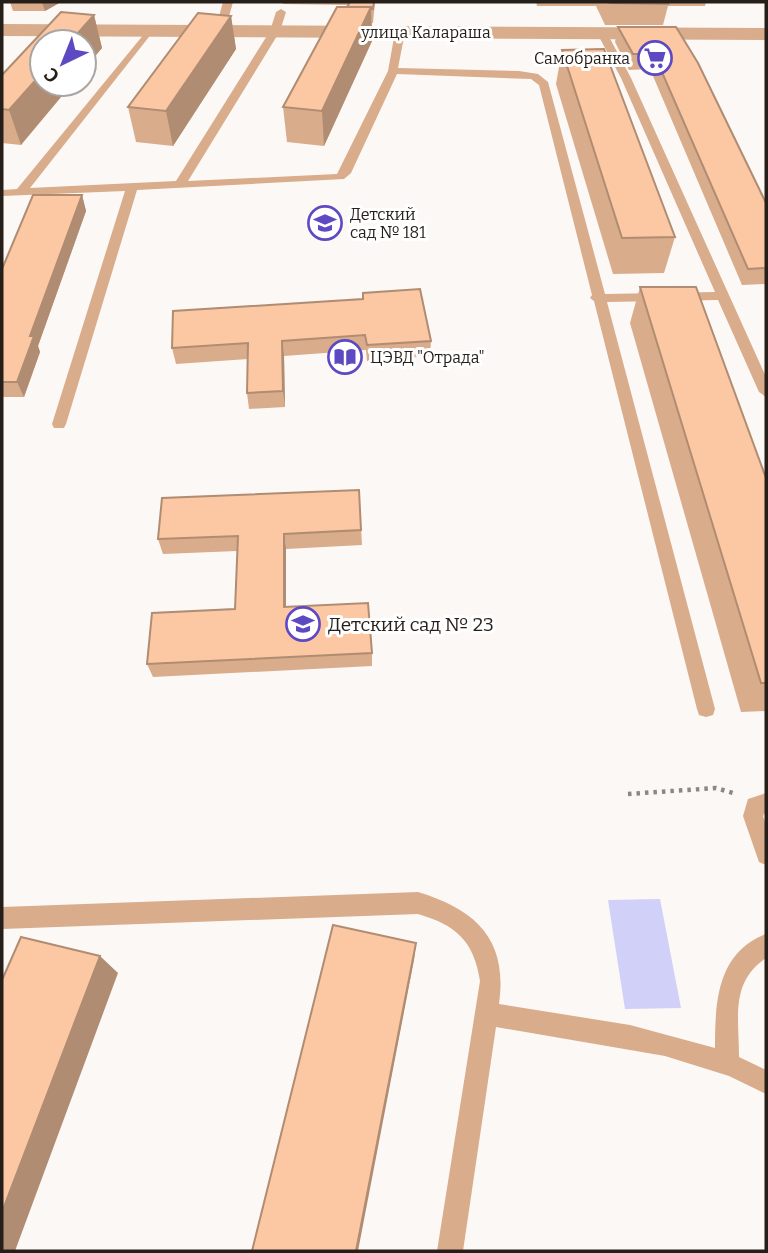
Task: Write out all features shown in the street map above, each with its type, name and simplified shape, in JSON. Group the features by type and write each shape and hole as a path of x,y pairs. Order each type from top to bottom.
{"street":[{"name":"улица Калараша","path":"3,32 220,31 278,22 400,32 766,34"}],"lane":[{"path":"220,31 228,2"},
{"path":"180,184 278,22"},
{"path":"21,192 149,31"},
{"path":"2,193 344,175 393,71 400,32"},
{"path":"602,33 626,78 766,392"},
{"path":"393,71 519,74 534,76 544,84 597,298 706,709"},
{"path":"59,424 132,187"},
{"path":"597,298 723,296"},
{"path":"761,804 753,816 766,855"},
{"path":"3,921 418,903 446,912 476,934 489,958 492,981 450,1251"},
{"path":"727,1063 729,993 734,977 743,962 766,945"},
{"path":"486,1014 658,1042 727,1063 766,1082"}],"path":[{"path":"628,794 716,788 761,804"}],"shaded area":[{"path":"660,899 681,1008 625,1009 608,900"}],"building":[{"path":"350,2 374,2 373,9 347,7"},
{"path":"667,2 668,4 609,3"},
{"path":"337,7 371,7 322,111 283,107"},
{"path":"61,12 94,15 82,28 46,28"},
{"path":"198,13 231,16 166,111 128,107"},
{"path":"618,27 676,27 698,63 766,203 766,268 748,269 654,54 633,54"},
{"path":"28,47 28,89 9,110 2,109 2,75"},
{"path":"604,49 675,237 622,238 562,50"},
{"path":"33,195 82,195 30,336 34,336 17,382 2,382 2,269"},
{"path":"640,287 696,287 766,478 766,683 761,683"},
{"path":"420,289 431,341 367,345 365,335 282,341 283,391 247,393 248,343 172,348 173,311 363,299 363,293"},
{"path":"359,490 361,530 284,534 284,607 368,603 372,653 147,664 152,613 235,609 238,536 158,539 162,498"},
{"path":"333,925 416,943 356,1251 252,1251"},
{"path":"21,937 100,956 2,1212 2,980"}],"place":[{"name":"Самобранка","path":"655,58"},
{"name":"Детский сад № 181","path":"325,223"},
{"name":"ЦЭВД \"Отрада\"","path":"345,357"},
{"name":"Детский сад № 23","path":"303,624"}]}
